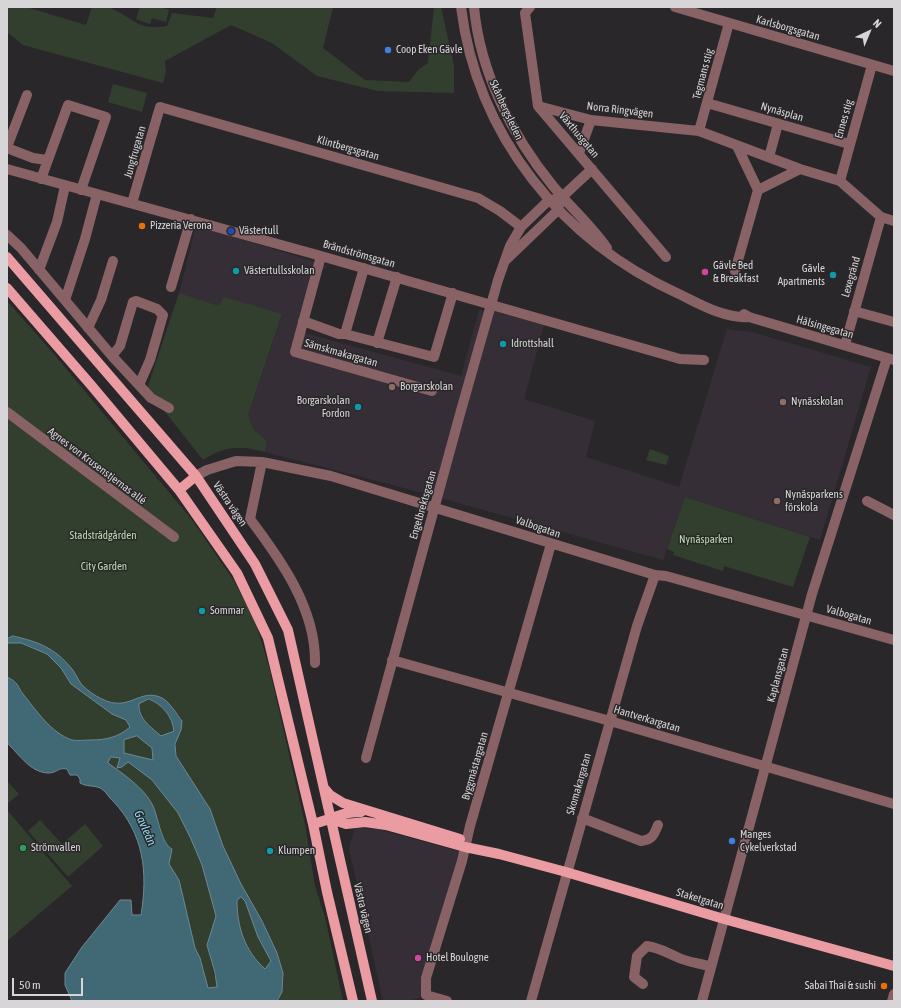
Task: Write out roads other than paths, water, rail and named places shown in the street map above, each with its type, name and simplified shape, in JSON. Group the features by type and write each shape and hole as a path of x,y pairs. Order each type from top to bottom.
{"main road":[{"name":"Västra vägen","path":"7,257 196,476 255,564 288,630 372,1001"},
{"path":"7,288 91,384 179,490 237,573 268,638 313,824 327,892 353,1001"},
{"name":"Valbogatan","path":"179,490 196,476"},
{"name":"Staketgatan","path":"324,788 338,800 466,844 724,919 894,966"},
{"name":"Staketgatan","path":"331,819 350,812 373,813"},
{"path":"313,824 331,819"},
{"name":"Staketgatan","path":"331,819 346,824 365,822 386,825 466,844"}],"street":[{"name":"Skånbergsleden","path":"461,7 470,50 481,85 498,124 522,166 548,201 558,211"},
{"name":"Skånbergsleden","path":"474,7 481,48 501,102 529,153 562,197"},
{"path":"530,7 525,13 538,106"},
{"name":"Karlsborgsgatan","path":"675,7 894,71"},
{"name":"Tegmans stig","path":"699,131 729,23"},
{"name":"Ennes stig","path":"840,181 872,65"},
{"path":"27,95 7,148 33,158 48,160"},
{"name":"Nynäsplan","path":"707,103 849,144"},
{"path":"41,179 68,105 106,117 81,190"},
{"name":"Norra Ringvägen","path":"538,106 590,120 699,131"},
{"name":"Växthusgatan","path":"538,106 666,257"},
{"name":"Jungfrugatan","path":"132,203 160,107"},
{"name":"Klintbergsgatan","path":"160,107 478,198 496,208 521,228"},
{"path":"579,153 590,120"},
{"path":"768,157 778,124"},
{"path":"699,131 800,169 840,181 881,217 894,221"},
{"path":"735,271 758,190 737,146"},
{"name":"Brändströmsgatan","path":"7,169 191,219 680,359 704,360"},
{"path":"558,211 562,197 592,169"},
{"path":"758,190 800,169"},
{"path":"39,270 57,222 65,186"},
{"path":"65,300 85,239 96,194"},
{"name":"Engelbrektsgatan","path":"366,758 491,304 510,246 521,228 548,201 562,197"},
{"name":"Hälsingegatan","path":"562,197 595,232 612,254"},
{"name":"Engelbrektsgatan","path":"506,260 558,211"},
{"name":"Hälsingegatan","path":"558,211 578,230 655,282 700,302 712,303 742,312 749,317 845,344 891,359"},
{"name":"Lexegränd","path":"845,344 881,217"},
{"path":"171,287 191,219"},
{"path":"7,235 39,270 112,356 151,398 169,408"},
{"name":"Sämskmakargatan","path":"321,256 295,352 432,391"},
{"path":"88,328 101,300 113,261"},
{"path":"345,334 364,268"},
{"path":"377,343 397,278"},
{"path":"303,321 339,334 345,334 434,357 452,293"},
{"path":"112,356 120,346 133,302 136,301 157,308 163,315 150,360 139,385"},
{"path":"854,311 894,322"},
{"name":"Kaplansgatan","path":"702,1001 806,615 891,359"},
{"name":"Agnes von Krusenstjernas allé","path":"7,412 174,537"},
{"name":"Valbogatan","path":"196,476 207,470 236,461 262,462 335,477 655,575 666,576 894,640"},
{"path":"262,462 250,519 271,547 290,577 308,619 315,644 314,663"},
{"path":"867,501 894,515"},
{"name":"Byggmästargatan","path":"447,1001 426,995 426,978 466,844 551,544"},
{"name":"Skomakargatan","path":"531,1001 566,872 637,626 655,575"},
{"name":"Hantverkargatan","path":"392,660 610,721 894,804"},
{"path":"582,818 641,841 649,840 654,835 658,825"},
{"path":"643,984 634,977 637,956 647,946 660,948 678,958 711,967"},
{"path":"892,1001 894,994"}],"water":[{"name":"Gavleån","path":"13,636 22,638 53,651 72,669 82,685 91,693 111,703 127,702 147,695 154,695 168,702 182,721 181,730 175,744 176,756 210,809 223,846 277,953 283,973 282,992 277,1001 72,1001 65,985 65,973 82,947 120,900 131,900 132,915 141,915 144,884 141,854 131,827 123,814 102,789 80,783 80,779 77,775 70,775 67,769 49,773 32,768 10,746 7,742 7,677 15,682 44,720 64,737 72,740 107,739 117,736 130,727 126,720 112,714 71,684 61,668 47,654 21,643 7,643 7,639","holes":["149,699 159,704 169,716 174,731 161,736 149,726 143,718 139,709 139,704","137,736 152,748 153,760 124,753 124,740","111,757 120,758 117,768 122,767 128,762 152,780 178,813 191,839 202,865 216,916 207,945 215,973 217,987 208,988 200,958 195,948 179,880 169,864 172,849 168,846 162,835 152,804 138,786 108,763","241,897 245,901 258,937 271,961 265,969 247,946 241,929 237,911 237,901"]}],"place":[{"name":"Coop Eken Gävle","path":"388,50"},
{"name":"Pizzeria Verona","path":"142,226"},
{"name":"Västertull","path":"231,231"},
{"name":"Västertullsskolan","path":"236,271"},
{"name":"Gävle Bed & Breakfast","path":"705,272"},
{"name":"Gävle Apartments","path":"833,275"},
{"name":"Idrottshall","path":"503,344"},
{"name":"Borgarskolan","path":"392,387"},
{"name":"Nynässkolan","path":"783,402"},
{"name":"Borgarskolan Fordon","path":"358,407"},
{"name":"Nynäsparkens förskola","path":"777,501"},
{"name":"Sommar","path":"202,611"},
{"name":"Manges Cykelverkstad","path":"732,841"},
{"name":"Strömvallen","path":"23,848"},
{"name":"Klumpen","path":"270,851"},
{"name":"Hotel Boulogne","path":"418,958"},
{"name":"Sabai Thai & sushi","path":"884,986"}],"park label":[{"name":"Stadsträdgården","path":"103,536"},
{"name":"Nynäsparken","path":"706,540"},
{"name":"City Garden","path":"104,567"}]}
